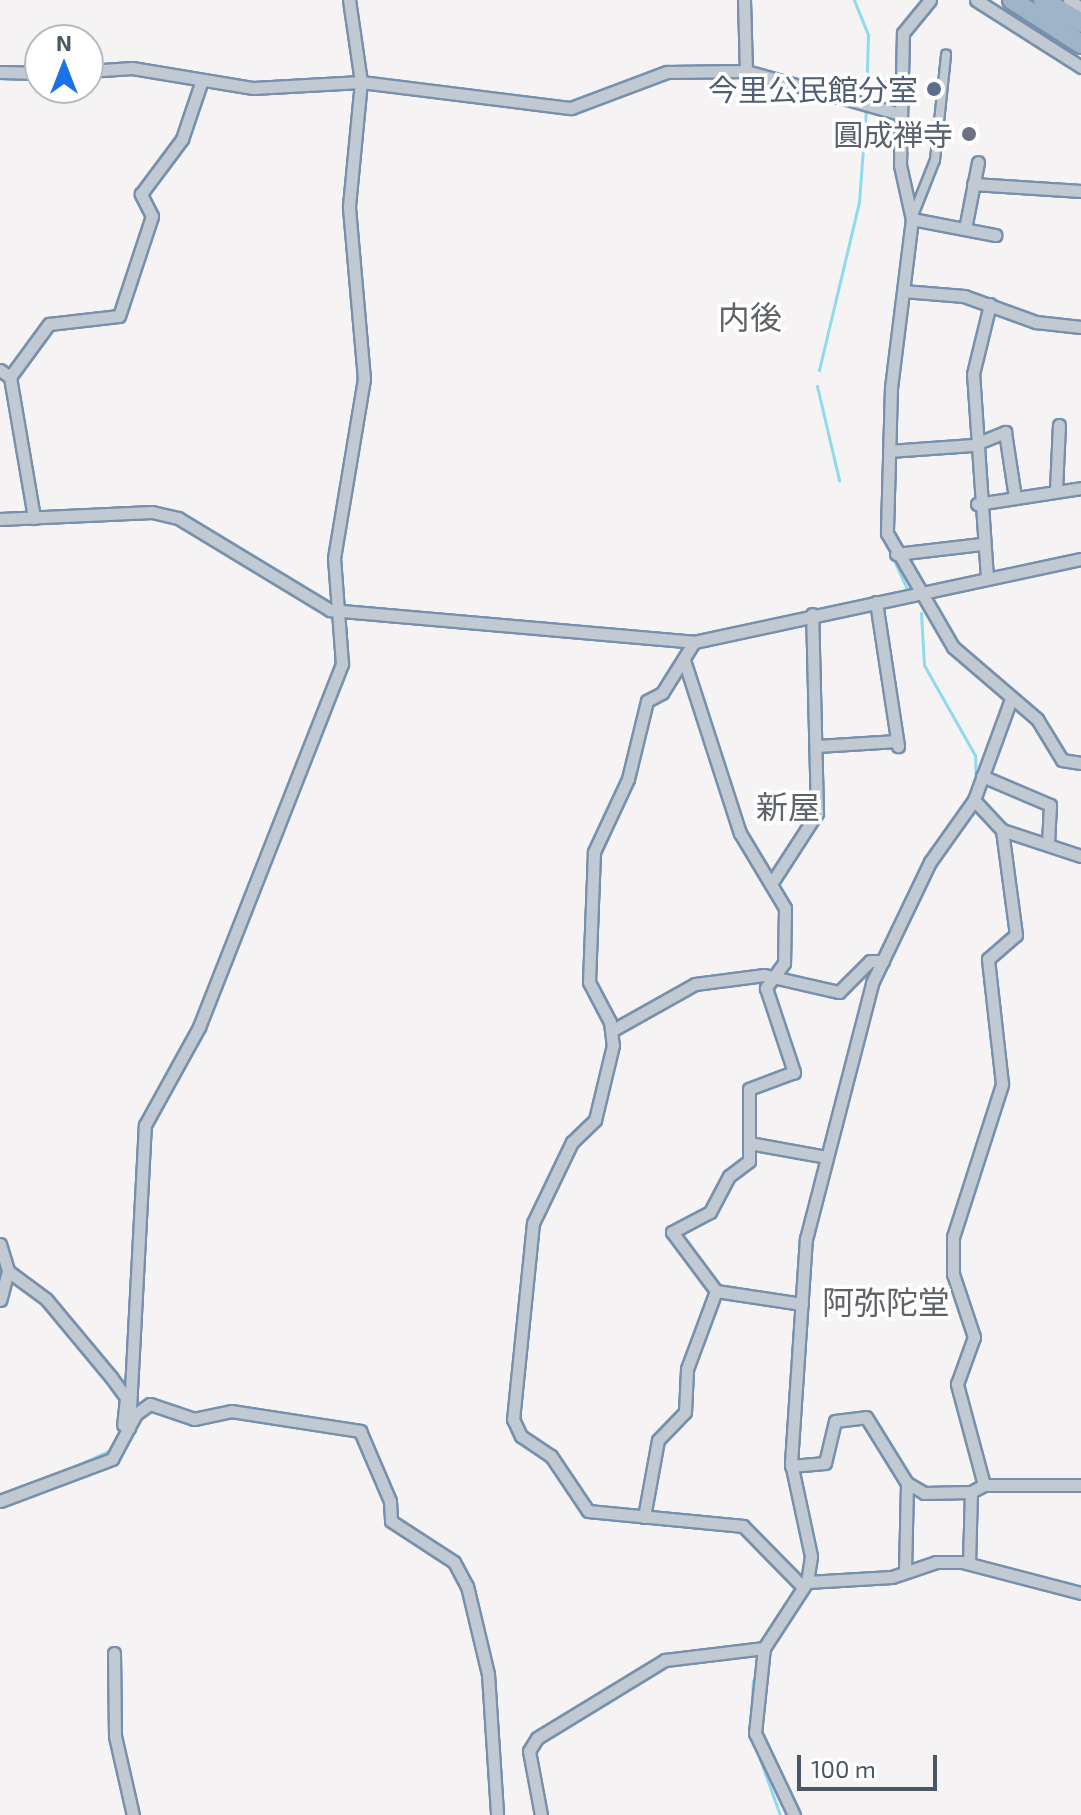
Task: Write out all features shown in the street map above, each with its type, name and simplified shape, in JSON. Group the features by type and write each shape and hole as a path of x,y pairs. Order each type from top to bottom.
{"highway":[{"path":"1012,0 1081,44"},
{"path":"1043,0 1081,23"}],"street":[{"path":"129,1428 145,1125 199,1027 342,664 334,610 334,558 364,379 349,206 361,82 349,0"},
{"path":"744,0 746,71"},
{"path":"912,219 900,165 903,33 930,0"},
{"path":"976,0 1081,67"},
{"path":"1069,0 1081,8"},
{"path":"946,55 935,160 912,219 903,291 889,451 887,533 917,594 949,629 953,647 1037,719 1062,760 1081,763"},
{"path":"104,70 132,68 201,83 361,82 571,108 667,72 746,71 900,114"},
{"path":"0,72 24,73"},
{"path":"34,518 5,373 49,324 119,316 152,216 141,194 182,139 201,83"},
{"path":"965,229 978,162"},
{"path":"973,184 1081,191"},
{"path":"912,219 995,235"},
{"path":"903,291 990,304 1036,322 1081,327"},
{"path":"987,578 977,504 973,374 990,304"},
{"path":"1056,490 1059,425"},
{"path":"889,451 973,445 1005,432 1015,497"},
{"path":"977,504 1081,488"},
{"path":"0,519 152,512 178,518 334,610 694,642 812,614 1081,559"},
{"path":"896,554 981,544"},
{"path":"817,746 898,744 876,602"},
{"path":"771,884 817,813 812,614"},
{"path":"694,642 684,660 647,701 628,779 594,852 589,982 613,1030 595,1120 572,1142 529,1239 513,1419 526,1441 551,1456 588,1511 743,1526 805,1585"},
{"path":"684,660 714,769 785,908 784,963 766,988 794,1072 749,1089 749,1161 729,1176 716,1205 672,1232 716,1291 802,1304"},
{"path":"794,1815 755,1733 764,1648 805,1585 811,1556 791,1466 806,1239 863,1009 930,862 974,800 1011,699"},
{"path":"982,776 1050,805 1048,844"},
{"path":"974,800 1002,830 1081,856"},
{"path":"984,1485 957,1384 974,1337 953,1274 953,1237 1002,1084 988,959 1016,935 1002,830"},
{"path":"613,1030 695,984 772,977 839,992 870,961 883,961"},
{"path":"749,1143 826,1157"},
{"path":"0,1244 8,1271 0,1300"},
{"path":"8,1271 46,1299 92,1352 126,1398 123,1427 129,1428"},
{"path":"644,1517 658,1440 685,1412 687,1369 716,1291"},
{"path":"0,1501 112,1459 129,1428 150,1404 194,1419 231,1411 360,1431 390,1501 391,1521 454,1562 467,1586 488,1674 497,1815"},
{"path":"791,1466 825,1463 835,1421 866,1417 907,1483 924,1493 971,1492 984,1485 1081,1485"},
{"path":"905,1572 907,1483"},
{"path":"969,1563 971,1492"},
{"path":"805,1585 905,1572 936,1562 969,1563 1081,1593"},
{"path":"541,1815 529,1751 537,1738 665,1660 764,1648"},
{"path":"114,1653 115,1736 133,1815"}],"waterway":[{"path":"854,0 868,35 866,101"},
{"path":"819,370 859,202 866,109"},
{"path":"355,398 358,374"},
{"path":"817,386 839,480"},
{"path":"883,536 907,589"},
{"path":"921,613 924,665 975,755 976,778"},
{"path":"335,668 336,651"},
{"path":"228,939 312,726"},
{"path":"939,840 973,789"},
{"path":"822,1153 866,987"},
{"path":"141,1122 173,1062"},
{"path":"806,1219 820,1160"},
{"path":"786,1456 788,1423"},
{"path":"60,1473 111,1450"},
{"path":"751,1717 753,1681"},
{"path":"753,1740 780,1815"}],"place":[{"name":"今里公民館分室","path":"934,89"},
{"name":"圓成禅寺","path":"969,134"}],"district":[{"name":"内後","path":"750,316"},
{"name":"新屋","path":"788,806"},
{"name":"阿弥陀堂","path":"886,1301"}]}
